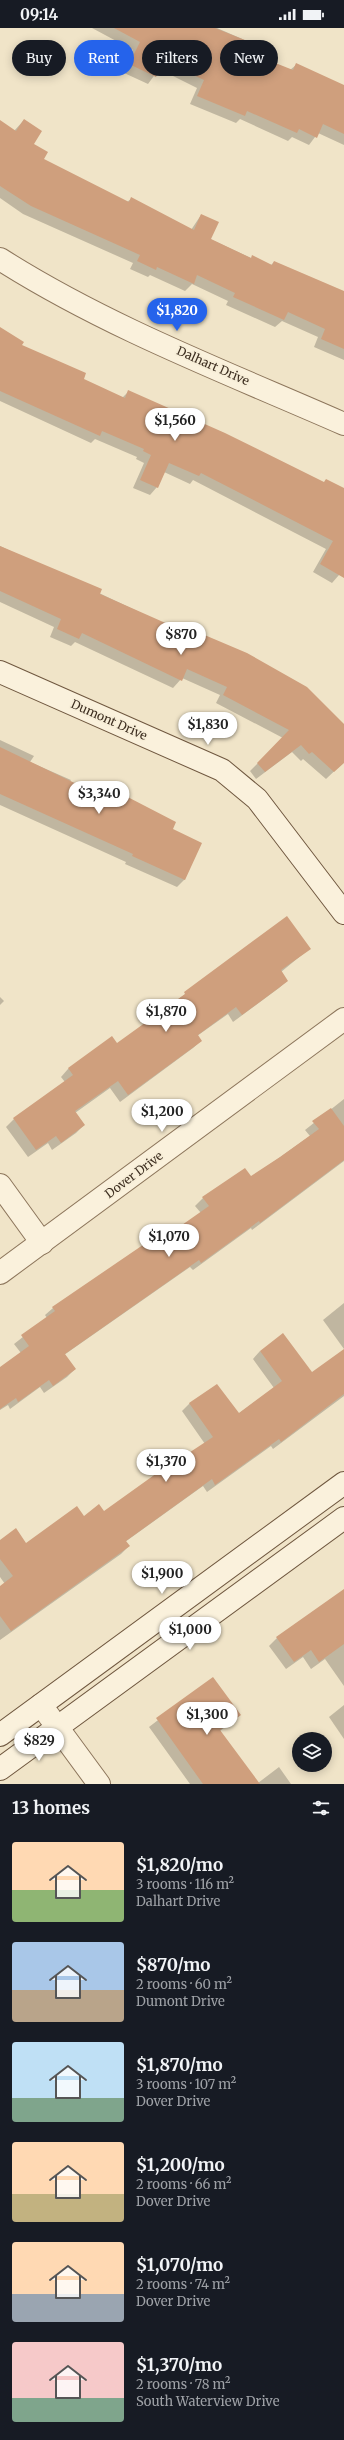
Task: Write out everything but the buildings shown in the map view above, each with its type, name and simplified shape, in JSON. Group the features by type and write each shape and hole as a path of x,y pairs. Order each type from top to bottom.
{"street":[{"name":"Dalhart Drive","path":"0,259 29,277 142,335 344,424"},
{"name":"Dumont Drive","path":"0,672 222,770 257,799 344,913"},
{"name":"Dover Drive","path":"0,1273 344,1019"},
{"path":"0,1185 42,1243"},
{"path":"0,1735 344,1483"},
{"path":"0,1769 344,1518"},
{"path":"41,1705 99,1784"}]}
